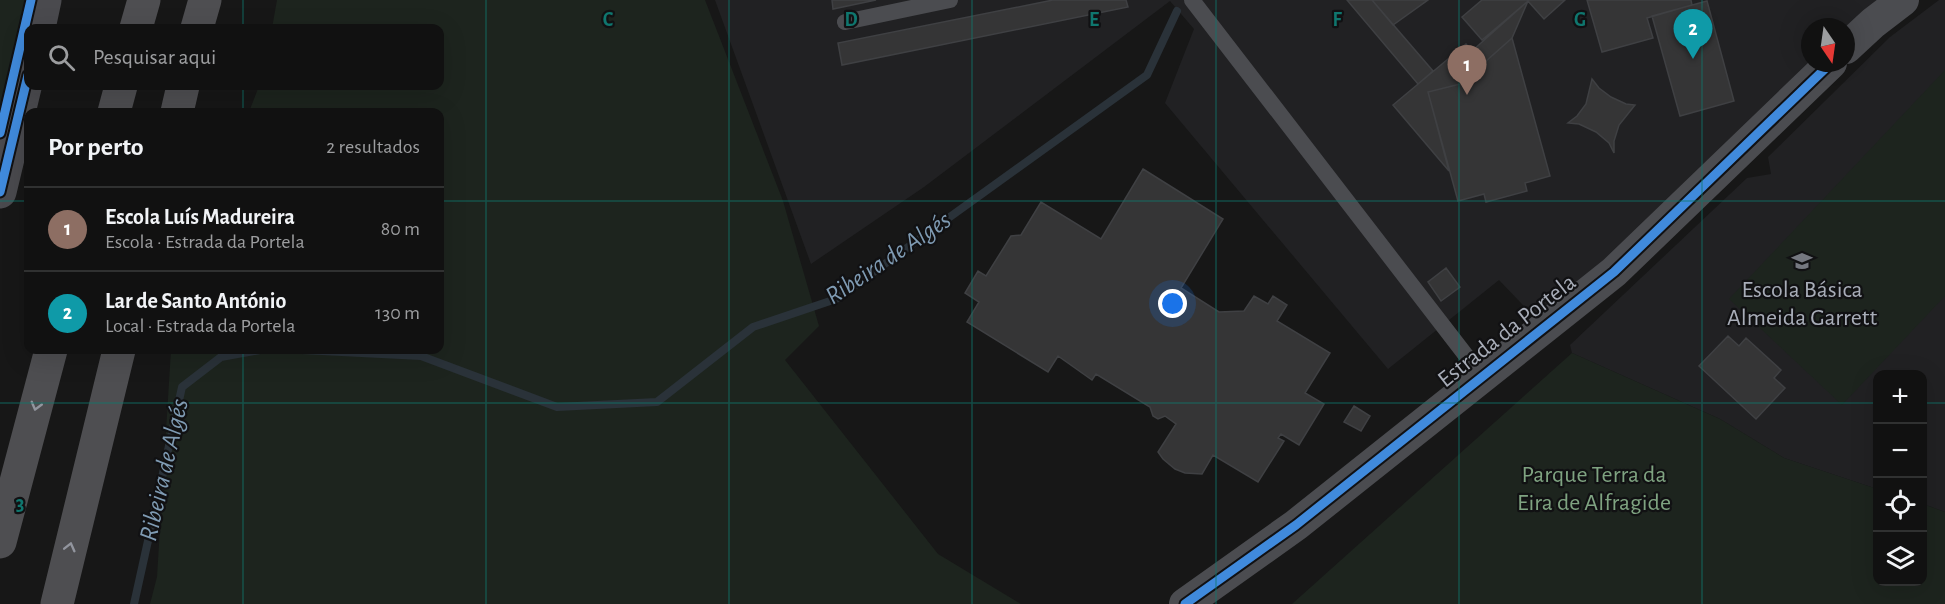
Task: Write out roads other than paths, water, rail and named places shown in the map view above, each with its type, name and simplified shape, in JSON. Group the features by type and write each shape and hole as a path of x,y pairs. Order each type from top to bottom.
{"highway":[{"path":"198,24 205,0"},
{"path":"115,108 120,90"},
{"path":"178,108 182,90"},
{"path":"0,542 50,354"},
{"path":"57,604 117,354"}],"street":[{"path":"40,24 45,0"},
{"path":"1855,40 1903,0"},
{"name":"Estrada da Portela","path":"1185,604 1296,525 1481,375 1614,272 1822,72"},
{"path":"0,192 24,90"}],"lane":[{"path":"844,22 950,0"},
{"path":"1192,0 1481,375"}],"waterway":[{"name":"Ribeira de Algés","path":"381,354 421,356 557,407 657,402 753,327 836,299 1147,75 1177,11"},
{"name":"Ribeira de Algés","path":"134,604 182,387 221,357 238,354"}],"place":[{"name":"Lar de Santo António","path":"1693,59"},
{"name":"Escola Luís Madureira","path":"1467,95"},
{"name":"Escola Básica Almeida Garrett","path":"1802,261"}],"park label":[{"name":"Parque Terra da Eira de Alfragide","path":"1594,489"}]}
